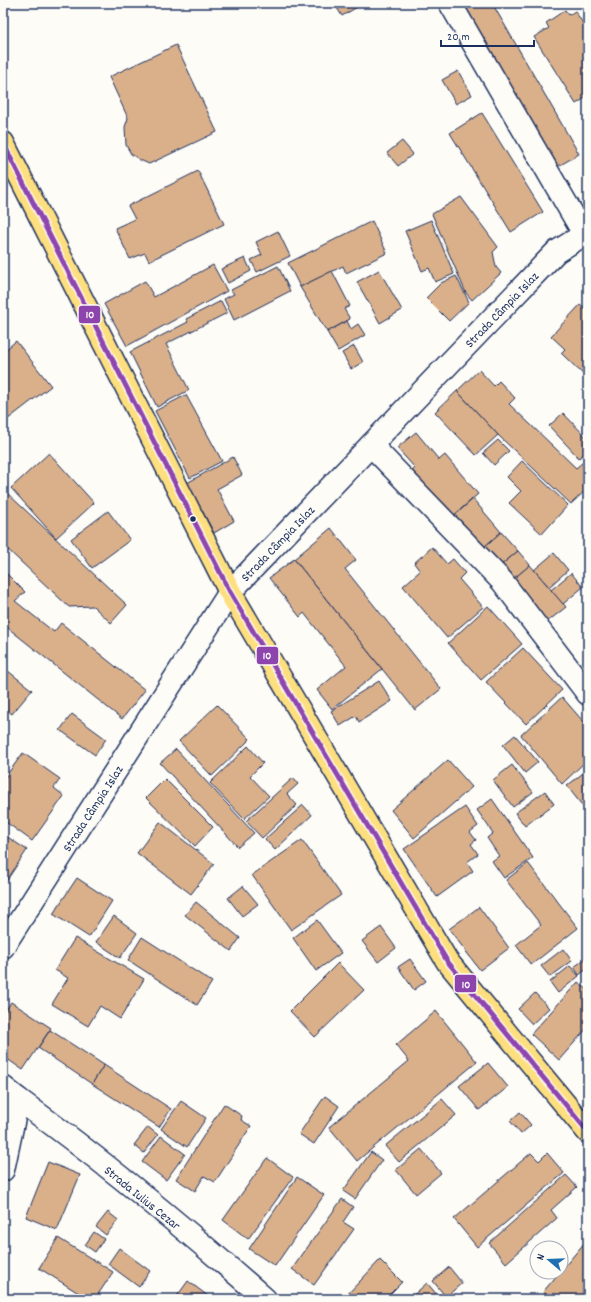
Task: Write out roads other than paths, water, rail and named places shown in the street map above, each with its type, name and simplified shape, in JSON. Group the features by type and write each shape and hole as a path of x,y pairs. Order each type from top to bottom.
{"main road":[{"path":"3,143 230,592 447,961 588,1132"}],"street":[{"path":"450,3 586,233"},
{"name":"Strada Câmpia Islaz","path":"3,947 230,592 556,252 586,233"},
{"path":"371,445 502,581 588,694"},
{"path":"3,1170 10,1093"},
{"name":"Strada Iulius Cezar","path":"10,1093 55,1126 220,1260 264,1299"}]}
